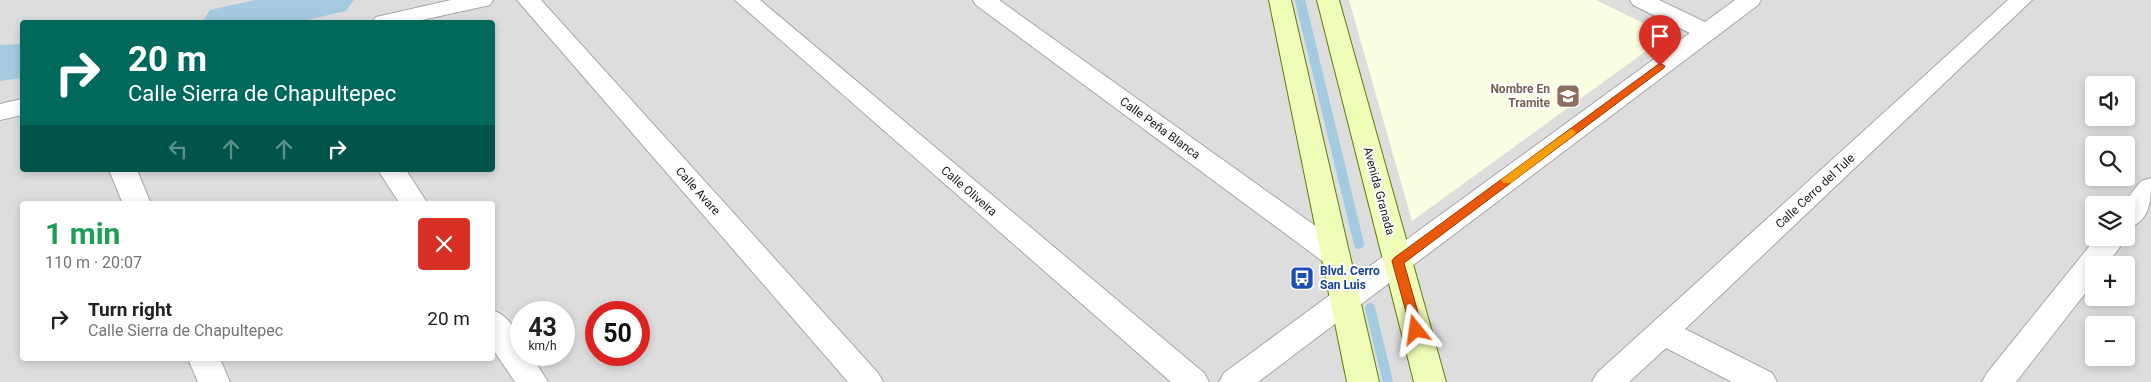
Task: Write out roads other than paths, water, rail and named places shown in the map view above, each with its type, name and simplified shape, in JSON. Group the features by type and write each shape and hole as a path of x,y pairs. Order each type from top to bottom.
{"main road":[{"path":"1280,0 1363,382"},
{"name":"Avenida Granada","path":"1328,0 1430,382"}],"street":[{"path":"393,20 482,0"},
{"name":"Calle Avare","path":"528,0 867,382"},
{"name":"Calle Oliveira","path":"746,0 1192,382"},
{"name":"Calle Peña Blanca","path":"984,0 1335,255"},
{"path":"1641,0 1707,32"},
{"path":"1235,382 1750,0"},
{"name":"Calle Cerro del Tule","path":"1608,382 2021,0"},
{"path":"0,112 20,107"},
{"path":"124,172 136,201"},
{"path":"393,172 412,201"},
{"path":"2135,208 2151,188"},
{"path":"1998,382 2106,246"},
{"path":"495,326 532,382"},
{"path":"1663,332 1761,382"},
{"path":"205,361 214,382"}],"waterway":[{"path":"238,20 327,0"},
{"path":"1300,0 1359,244"},
{"path":"0,63 20,61"},
{"path":"1370,308 1388,382"}],"place":[{"name":"Nombre En Tramite","path":"1568,96"},
{"name":"Blvd. Cerro San Luis","path":"1302,278"}]}
